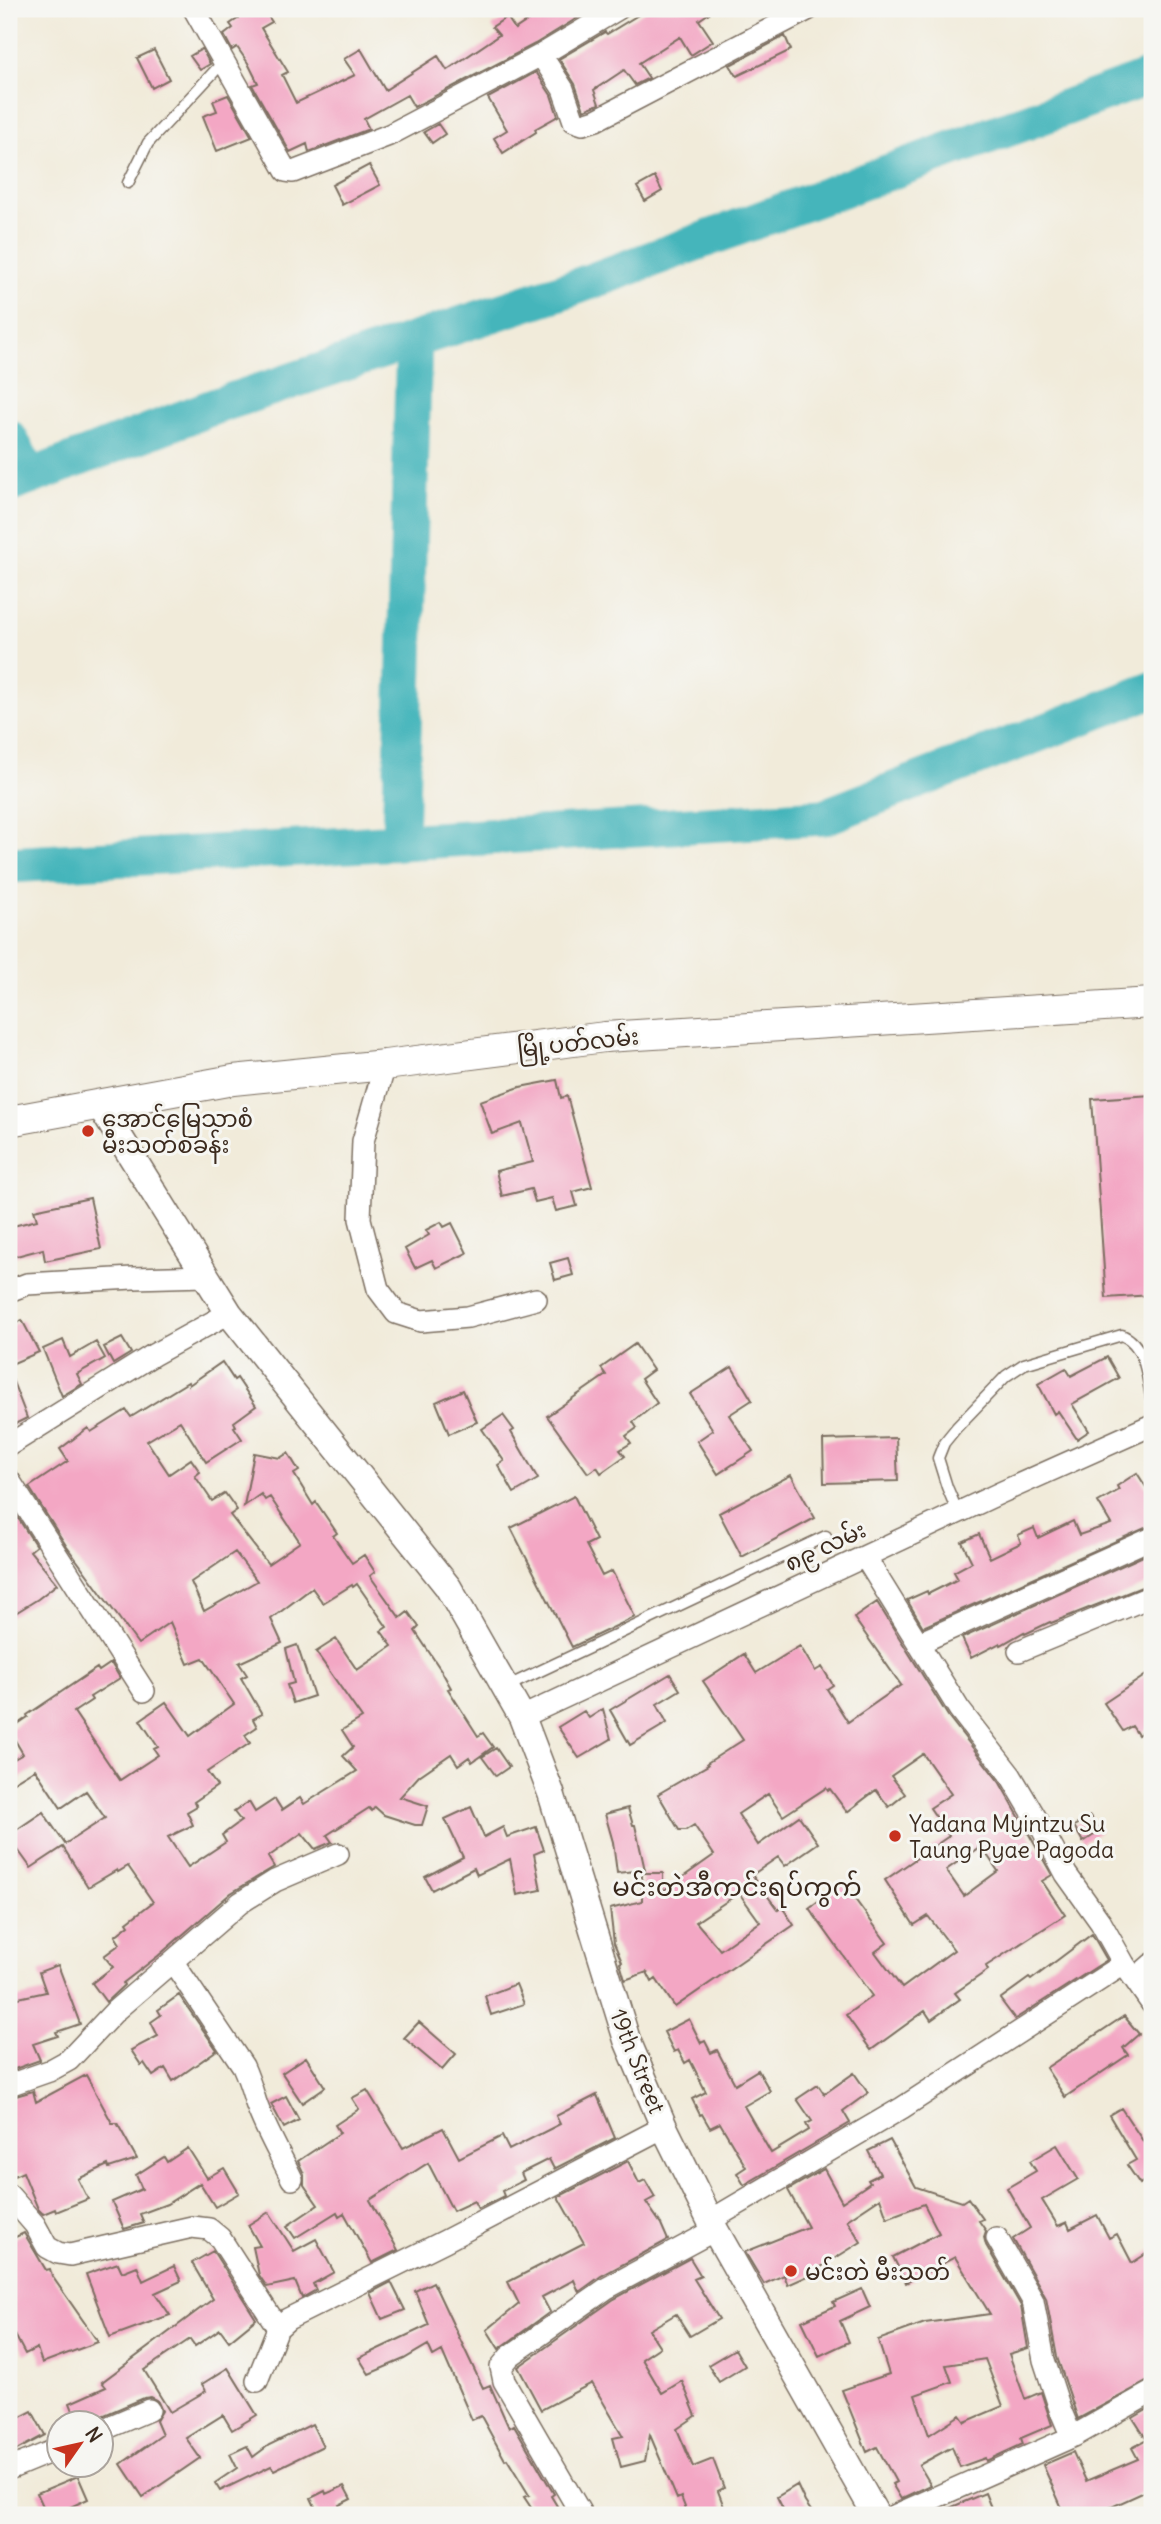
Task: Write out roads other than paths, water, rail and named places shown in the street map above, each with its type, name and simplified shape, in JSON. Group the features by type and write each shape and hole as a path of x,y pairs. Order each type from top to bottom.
{"main road":[{"name":"မြို့ပတ်လမ်း","path":"9,1121 233,1080 384,1065 606,1037 1152,1003"}],"street":[{"path":"194,9 286,171 293,172 388,135 541,55 618,9"},
{"path":"541,55 563,89 574,121 583,124 596,120 809,9"},
{"path":"384,1065 363,1141 360,1219 378,1289 397,1313 421,1321 468,1317 536,1298"},
{"name":"19th Street","path":"99,1104 229,1313 449,1587 522,1717 551,1793 627,2040 664,2127 713,2225 876,2515"},
{"path":"9,1291 27,1284 206,1276"},
{"path":"9,1445 153,1355 229,1313"},
{"name":"၈၉ လမ်း","path":"522,1717 1152,1425"},
{"path":"9,1480 144,1691"},
{"path":"919,1643 1152,1538"},
{"path":"864,1557 959,1709 1011,1776 1066,1874 1101,1923 1152,2004"},
{"path":"1019,1651 1152,1596"},
{"path":"9,2085 49,2071 69,2060 116,2010 240,1903 275,1881 338,1854"},
{"path":"173,1962 243,2066 264,2123 292,2179"},
{"path":"580,2512 504,2381 501,2367 510,2356 607,2288 1130,1971 1152,1964"},
{"path":"257,2381 278,2328 288,2319 664,2127"},
{"path":"9,2195 35,2225 47,2247 58,2253 70,2255 192,2227 209,2229 220,2238 278,2328"},
{"path":"997,2238 1033,2301 1044,2360 1060,2409 1074,2436"},
{"path":"896,2515 1074,2436 1152,2392"},
{"path":"116,2424 149,2410"},
{"path":"9,2469 46,2454"}],"lane":[{"path":"128,183 148,143 225,60"},
{"path":"958,1513 938,1458 944,1443 1006,1376 1024,1364 1122,1335 1133,1340 1140,1352 1152,1403"},
{"path":"505,1688 826,1536"}],"waterway":[{"path":"400,842 414,340 578,286 1152,76"},
{"path":"9,485 213,407 414,340"},
{"path":"9,438 31,477"},
{"path":"9,865 824,817 1152,690"}],"place":[{"name":"အောင်မြေသာစံ မီးသတ်စခန်း","path":"88,1131"},
{"name":"Yadana Myintzu Su Taung Pyae Pagoda","path":"895,1836"},
{"name":"မင်းတဲ မီးသတ်","path":"791,2271"}],"district":[{"name":"မင်းတဲအီကင်းရပ်ကွက်","path":"737,1886"}]}
